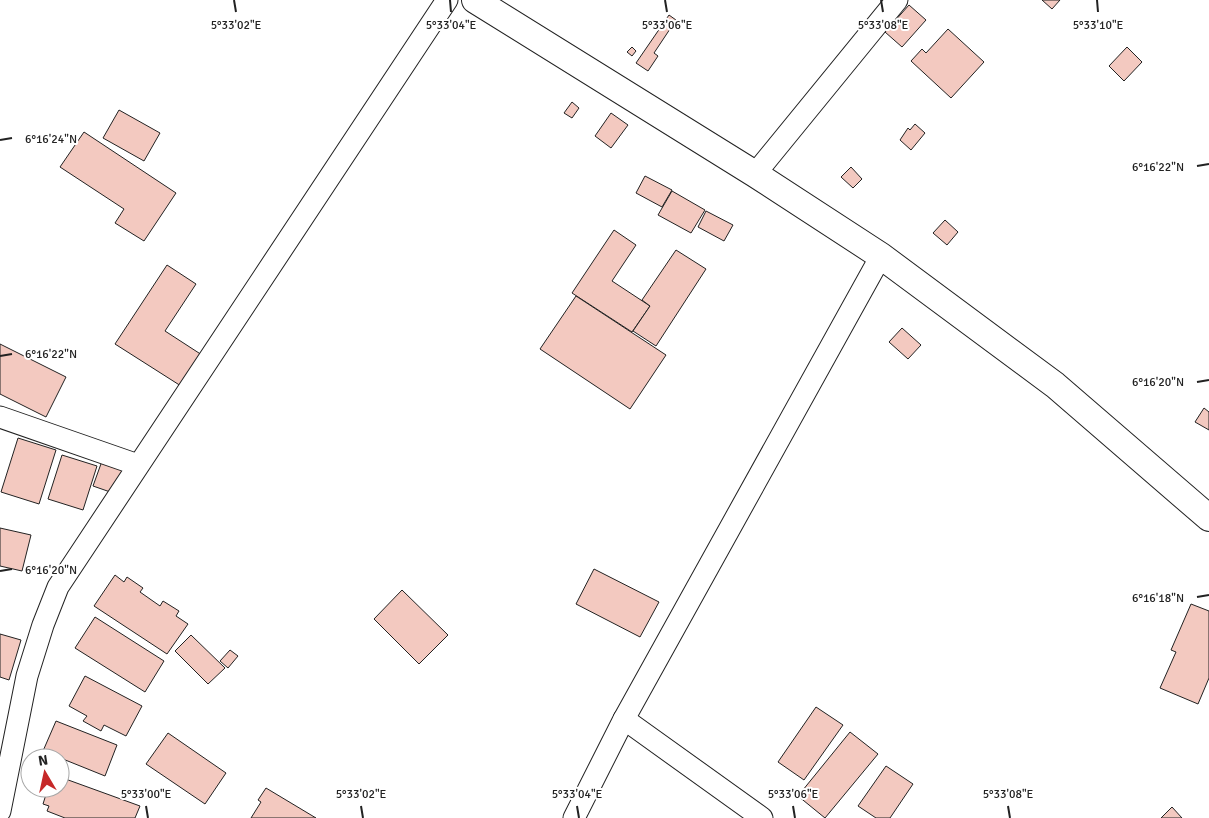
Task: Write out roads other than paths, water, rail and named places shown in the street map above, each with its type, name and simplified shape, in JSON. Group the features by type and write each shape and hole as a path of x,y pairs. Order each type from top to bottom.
{"street":[{"path":"0,811 27,676 43,625 58,587 447,0"},
{"path":"475,0 755,174 881,256 1055,384 1209,518"},
{"path":"755,174 897,0"},
{"path":"574,818 624,719 881,256"},
{"path":"0,417 138,465"},
{"path":"624,719 762,818"}]}
